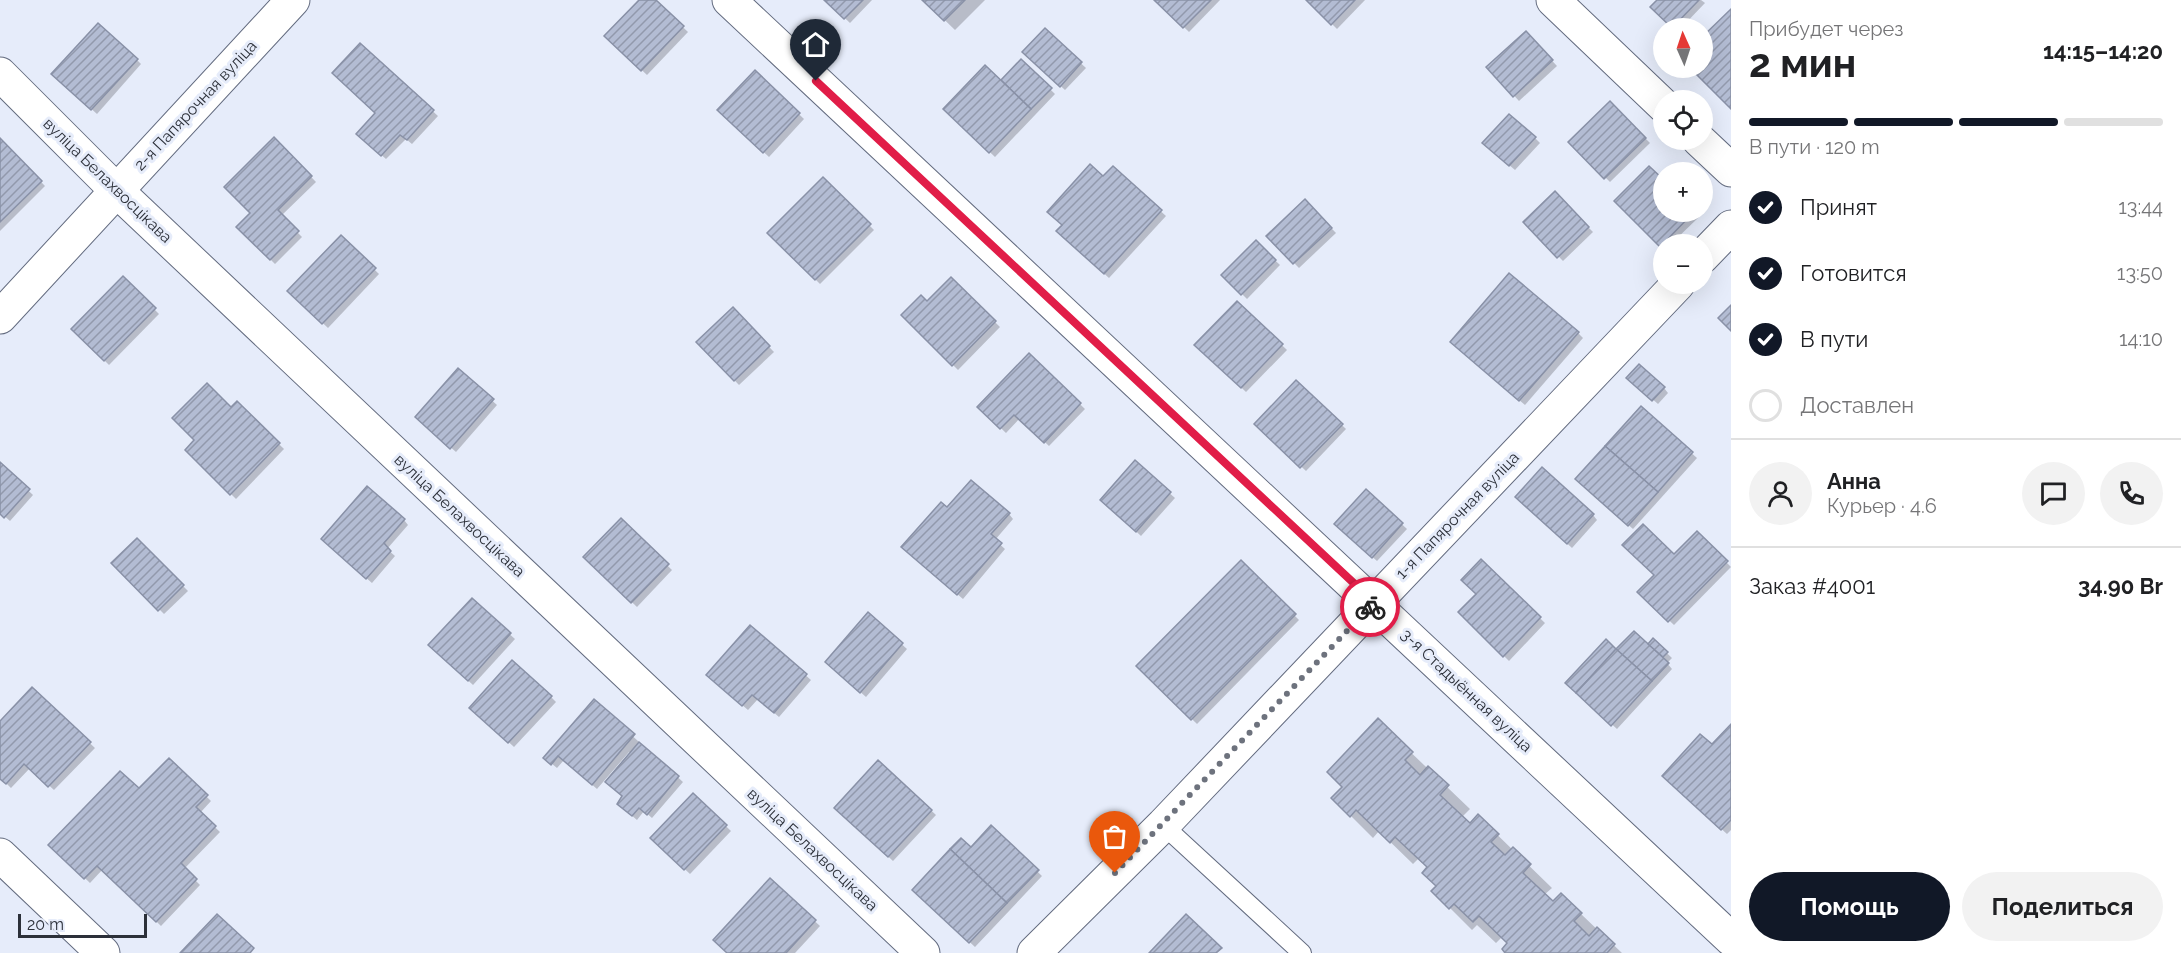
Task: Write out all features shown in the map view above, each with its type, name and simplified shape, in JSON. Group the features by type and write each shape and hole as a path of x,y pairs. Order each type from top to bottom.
{"street":[{"name":"2-я Папярочная вуліца","path":"0,317 293,0"},
{"name":"3-я Стадыённая вуліца","path":"729,0 1731,939"},
{"path":"1553,0 1653,95"},
{"name":"вуліца Белахвосцікава","path":"0,74 116,190 923,953"},
{"path":"1710,150 1731,170"},
{"path":"1713,246 1731,227"},
{"name":"1-я Папярочная вуліца","path":"1034,953 1163,825 1667,294"},
{"path":"0,855 103,953"}],"lane":[{"path":"1163,825 1302,953"}],"building":[{"path":"639,0 656,0 684,26 641,71 604,36"},
{"path":"824,0 863,0 844,19"},
{"path":"922,0 965,0 944,21"},
{"path":"1154,0 1211,0 1183,28"},
{"path":"1306,0 1355,0 1331,25"},
{"path":"1657,0 1699,0 1682,18 1662,18 1650,7"},
{"path":"1731,9 1731,109 1700,78 1713,78 1713,26"},
{"path":"98,23 138,59 91,110 51,74"},
{"path":"1045,28 1082,62 1060,87 1022,52"},
{"path":"1526,31 1553,60 1513,97 1486,67"},
{"path":"360,43 434,110 407,140 400,135 381,156 356,134 375,113 332,73"},
{"path":"1021,59 1052,88 1031,109 1001,80"},
{"path":"985,65 1031,109 989,153 943,109"},
{"path":"755,70 800,113 763,153 717,110"},
{"path":"1610,101 1646,138 1604,179 1568,142"},
{"path":"1509,114 1536,137 1509,166 1482,143"},
{"path":"274,137 312,176 278,210 299,231 270,260 236,227 250,213 224,187"},
{"path":"0,138 42,181 0,222"},
{"path":"1090,164 1103,176 1113,166 1162,210 1104,274 1056,231 1062,225 1047,212"},
{"path":"1649,166 1653,170 1653,222 1684,222 1673,234 1653,234 1653,240 1614,201"},
{"path":"823,177 871,224 815,280 767,233"},
{"path":"1555,191 1589,227 1557,258 1523,222"},
{"path":"1305,199 1332,228 1293,264 1266,236"},
{"path":"341,235 376,268 322,324 287,291"},
{"path":"1256,240 1276,260 1241,295 1221,275"},
{"path":"1509,273 1579,332 1519,401 1450,342"},
{"path":"123,276 156,308 104,361 71,329"},
{"path":"951,277 996,321 952,366 901,315 921,295 927,301"},
{"path":"1237,301 1283,344 1241,388 1194,345"},
{"path":"1731,305 1731,331 1718,318"},
{"path":"733,307 770,346 734,381 696,342"},
{"path":"1029,353 1081,403 1044,443 1014,415 1000,429 977,407"},
{"path":"1639,364 1665,387 1652,401 1626,378"},
{"path":"458,368 494,399 450,449 415,417"},
{"path":"1296,380 1343,424 1300,468 1254,424"},
{"path":"207,383 231,407 237,401 280,443 230,495 185,450 194,440 172,418"},
{"path":"1641,406 1693,452 1658,492 1605,446"},
{"path":"1605,446 1658,492 1628,526 1575,479"},
{"path":"1135,460 1171,492 1136,532 1100,500"},
{"path":"0,462 30,489 4,518 0,514"},
{"path":"1542,467 1594,514 1567,544 1515,497"},
{"path":"971,480 1010,513 991,534 1002,543 957,595 901,547 941,502 947,507"},
{"path":"367,486 405,519 384,543 391,551 366,579 321,539"},
{"path":"1366,489 1403,523 1372,558 1334,524"},
{"path":"621,518 669,564 631,603 583,557"},
{"path":"1643,524 1674,554 1697,531 1728,561 1668,622 1637,592 1654,575 1622,545"},
{"path":"137,538 184,585 158,611 111,563"},
{"path":"1481,559 1541,617 1503,657 1458,612 1476,594 1461,580"},
{"path":"1241,560 1296,614 1191,720 1136,666"},
{"path":"472,598 511,633 468,681 428,645"},
{"path":"868,612 903,643 860,693 825,662"},
{"path":"750,625 807,674 774,713 752,695 742,706 706,675"},
{"path":"1634,631 1669,663 1652,681 1616,649"},
{"path":"1653,638 1668,652 1663,657 1648,644"},
{"path":"1606,639 1616,649 1576,693 1565,683"},
{"path":"1616,649 1652,681 1611,726 1576,693"},
{"path":"512,660 552,696 508,743 469,708"},
{"path":"32,687 91,742 48,787 24,764 6,784 0,779 0,721"},
{"path":"594,699 635,734 592,785 558,756 551,765 543,758"},
{"path":"1378,718 1413,752 1405,760 1420,775 1428,766 1449,785 1440,795 1470,823 1478,814 1499,834 1491,842 1505,855 1513,847 1531,864 1523,873 1553,901 1561,893 1582,913 1574,921 1589,936 1597,927 1615,944 1607,953 1505,953 1502,949 1507,943 1479,916 1473,922 1454,904 1449,909 1431,891 1436,886 1422,873 1427,867 1395,837 1390,843 1356,810 1350,817 1331,798 1342,787 1327,772"},
{"path":"1731,724 1731,820 1721,830 1662,776 1700,734 1712,744"},
{"path":"639,742 679,776 647,815 639,808 632,816 617,804 622,796 605,782"},
{"path":"169,758 208,795 196,807 216,826 181,863 197,879 156,922 97,866 84,879 48,845 120,771 139,788"},
{"path":"878,760 932,810 888,857 834,808"},
{"path":"693,793 727,825 684,870 650,838"},
{"path":"991,825 1039,870 1007,903 950,849 961,838 971,847"},
{"path":"950,849 1007,903 969,943 912,890"},
{"path":"770,878 816,920 786,953 727,953 713,940"},
{"path":"217,914 254,948 250,953 180,953"},
{"path":"1186,914 1222,948 1216,953 1149,953"}],"way so far":[{"path":"1115,873 1370,607"}],"route":[{"path":"816,81 1374,602 1370,607"}]}
